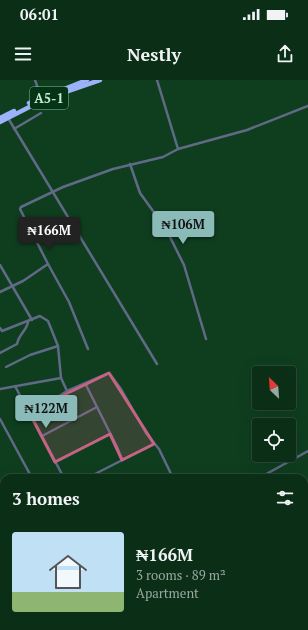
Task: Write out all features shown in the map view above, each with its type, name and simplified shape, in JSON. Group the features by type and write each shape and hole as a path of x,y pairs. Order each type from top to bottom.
{"highway":[{"name":"A5-1","path":"0,118 41,97 87,80"},
{"name":"A5-1","path":"0,122 45,99 100,80"}],"street":[{"path":"35,80 41,97"},
{"path":"157,80 178,150"},
{"path":"88,349 69,302 20,209 21,207 81,180 247,130 308,106"},
{"path":"14,129 41,113"},
{"path":"7,118 54,192 69,221 157,364"},
{"path":"130,164 140,193 166,229 184,265 206,339"},
{"path":"0,292 14,286 48,264"},
{"path":"0,265 14,286 32,320"},
{"path":"0,328 2,331 40,316 48,320 58,346 61,378 67,392"},
{"path":"0,353 17,344 19,335 27,326 28,322"},
{"path":"6,367 30,355 58,346"},
{"path":"29,412 37,410 67,392 109,373 121,389 154,444 159,449 171,474"},
{"path":"0,389 61,378"},
{"path":"85,383 122,460"},
{"path":"15,386 62,474"},
{"path":"42,436 97,407"},
{"path":"0,418 30,474"},
{"path":"55,462 110,434"},
{"path":"95,474 154,444"},
{"path":"266,474 308,451"}],"highlighted area":[{"path":"109,373 154,444 122,460 110,434 55,462 29,412"}]}
